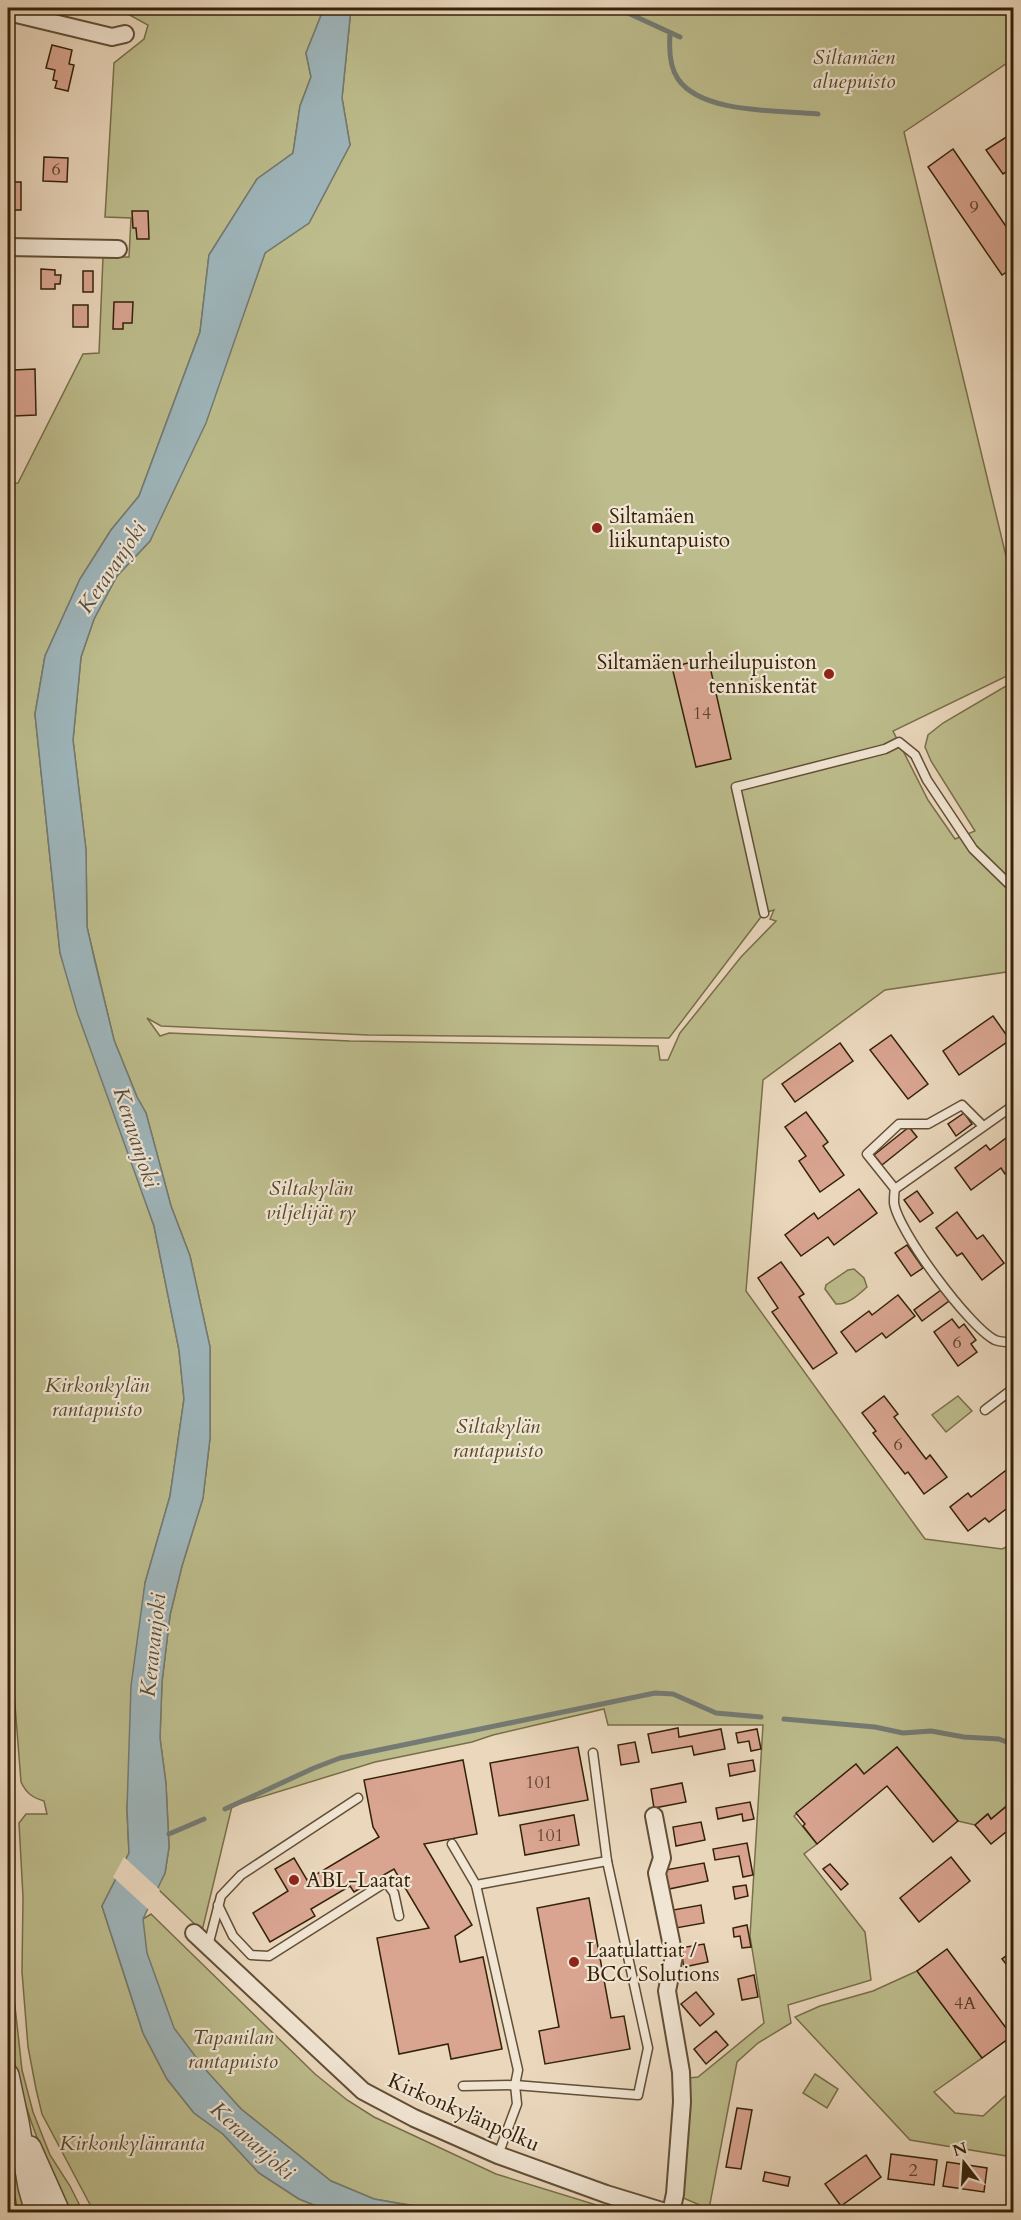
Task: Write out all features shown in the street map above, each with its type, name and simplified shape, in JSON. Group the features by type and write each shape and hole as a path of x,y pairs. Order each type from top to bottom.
{"street":[{"path":"8,12 112,37 125,34"},
{"path":"8,247 118,249"},
{"path":"654,1815 662,1858 657,1873 674,1956 667,1991 681,2072 682,2102 675,2194 671,2212"},
{"name":"Kirkonkylänpolku","path":"194,1933 363,2091 414,2118 498,2155 606,2194 665,2212"},
{"path":"8,2075 29,2187 36,2212"},
{"path":"18,2122 59,2212"}],"lane":[{"path":"8,444 8,459"},
{"path":"764,913 736,787 885,749 899,742 915,755 927,780 973,849 1014,890"},
{"path":"983,1126 962,1105 928,1124 899,1124 867,1154 895,1189 894,1204 909,1237 930,1268 972,1319 996,1340 1014,1343"},
{"path":"895,1189 1014,1105"},
{"path":"985,1410 1014,1388"},
{"path":"463,2086 515,2085 638,2095 648,2048 607,1862 593,1753"},
{"path":"208,1946 221,1896 241,1875 358,1798"},
{"path":"452,1844 476,1885 518,2070 515,2085 517,2104 498,2155"},
{"path":"476,1885 607,1862"},
{"path":"218,1905 233,1936 251,1955 269,1956 386,1882 394,1893 399,1916"}],"green space":[{"name":"Kirkonkylän rantapuisto","path":"117,8 324,8 306,53 311,77 300,106 293,153 257,179 209,255 200,332 139,496 111,530 80,579 45,656 35,714 60,953 154,1226 179,1350 184,1399 170,1496 145,1583 127,1809 129,1853 102,1906 143,2033 167,2079 194,2113 223,2134 259,2173 299,2199 332,2212 94,2212 42,2114 28,2047 22,1972 23,1897 19,1823 26,1814 47,1814 44,1801 30,1795 21,1782 8,1615 8,484 18,483 83,354 99,353 103,257 129,257 131,218 105,217 114,63 144,39 148,25"},
{"path":"351,8 1013,8 1013,59 904,132 1013,585 1013,673 893,731 928,800 955,839 975,831 931,761 925,747 928,735 943,723 1006,686 1013,685 1013,971 885,990 763,1080 746,1291 925,1539 1002,1549 1013,1544 1013,1800 991,1819 987,1814 975,1825 958,1821 897,1747 864,1774 856,1764 794,1816 817,1844 804,1854 865,1932 871,1980 788,2005 791,2023 758,2043 737,2062 709,2209 681,2197 689,2078 698,2077 764,2023 750,1936 763,1725 608,1725 604,1709 472,1742 375,1762 232,1806 202,1931 157,1888 165,1873 169,1847 166,1784 160,1738 162,1682 170,1615 203,1498 210,1438 210,1347 190,1256 171,1206 146,1113 137,1097 114,1040 87,927 86,850 73,740 81,657 94,619 117,576 150,541 237,332 265,253 309,223 350,145 342,98","holes":["774,910 770,919 776,921 741,957 680,1033 668,1060 660,1060 658,1046 350,1041 169,1033 160,1036 147,1018 161,1026 368,1035 669,1038 764,913"]},
{"path":"854,1269 864,1278 867,1287 849,1301 836,1304 825,1289 826,1285 848,1270"},
{"path":"958,1396 972,1411 946,1432 932,1415"},
{"path":"8,1867 12,1979 22,2070 33,2112 50,2155 70,2186 80,2206 80,2212 66,2212 32,2123 16,2069 8,2019 7,1994"},
{"name":"Tapanilan rantapuisto","path":"151,1914 315,2074 347,2100 374,2117 496,2174 619,2212 435,2212 416,2206 374,2199 331,2181 241,2109 178,2040 144,1953 143,1919"},
{"path":"917,1971 982,2058 934,2092 955,2113 983,2116 1013,2089 1013,2157 910,2140 795,2017 820,2006 873,1991"},
{"path":"815,2074 838,2089 827,2108 803,2093"},
{"path":"8,2130 30,2212 18,2212 8,2160"}],"water":[{"name":"Keravanjoki","path":"324,8 351,8 342,98 350,145 309,223 265,253 206,423 150,541 117,576 94,619 81,657 73,740 86,850 87,927 114,1040 137,1097 146,1113 171,1206 190,1256 210,1347 210,1438 203,1498 170,1615 162,1682 160,1738 166,1784 169,1847 165,1873 143,1919 147,1953 174,2028 205,2069 241,2109 331,2181 374,2199 445,2212 332,2212 299,2199 259,2173 223,2134 194,2113 167,2079 143,2033 102,1906 129,1853 127,1809 131,1686 145,1583 170,1496 184,1399 179,1350 154,1226 77,1012 60,953 35,714 45,656 80,579 111,530 139,496 200,332 209,255 257,179 293,153 300,106 311,77 306,53"}],"pier":[{"path":"124,1857 160,1890 150,1911 113,1877"}],"building":[{"path":"52,45 72,50 69,64 74,65 68,91 55,88 57,81 53,80 55,70 46,68"},
{"path":"1014,132 1014,167 1003,174 986,150"},
{"path":"953,149 1014,238 1014,267 1002,275 928,167"},
{"path":"44,157 68,158 67,182 43,181"},
{"path":"8,182 21,182 21,210 8,210"},
{"path":"132,211 148,211 149,239 137,239 136,228 133,228"},
{"path":"41,269 55,270 55,275 61,275 60,284 55,284 55,289 41,289"},
{"path":"83,271 93,271 93,292 83,292"},
{"path":"8,293 14,293 13,329 8,328"},
{"path":"114,302 133,302 132,323 123,323 123,329 113,329"},
{"path":"73,305 88,305 88,327 73,327"},
{"path":"35,369 36,415 14,416 13,370"},
{"path":"708,658 731,759 696,767 672,667"},
{"path":"993,1016 1010,1040 959,1075 943,1051"},
{"path":"891,1035 928,1084 908,1099 870,1050"},
{"path":"840,1043 853,1061 795,1102 782,1084"},
{"path":"806,1112 828,1142 823,1146 844,1175 820,1192 799,1161 806,1156 785,1127"},
{"path":"964,1113 972,1124 956,1136 948,1124"},
{"path":"909,1127 917,1137 882,1165 874,1155"},
{"path":"1014,1132 1014,1168 1005,1174 1001,1168 971,1190 955,1168 986,1145 990,1150"},
{"path":"859,1189 877,1213 834,1245 828,1237 801,1256 785,1235 814,1213 818,1219"},
{"path":"917,1191 933,1213 920,1222 904,1200"},
{"path":"957,1212 977,1239 983,1235 1004,1263 982,1280 962,1253 957,1256 936,1228"},
{"path":"907,1245 923,1268 911,1276 895,1253"},
{"path":"781,1262 804,1294 799,1297 837,1353 813,1369 772,1312 778,1308 758,1278"},
{"path":"941,1290 949,1301 922,1321 914,1310"},
{"path":"898,1295 915,1316 886,1338 882,1333 856,1352 841,1332 869,1311 872,1315"},
{"path":"952,1319 959,1328 964,1324 976,1340 971,1344 977,1352 958,1366 934,1332"},
{"path":"884,1396 898,1414 894,1417 926,1459 930,1455 947,1477 924,1494 908,1472 905,1474 873,1433 876,1431 862,1413"},
{"path":"1009,1468 1014,1473 1014,1503 989,1522 985,1518 968,1531 950,1507 968,1493 971,1497"},
{"path":"678,1728 679,1737 721,1729 725,1749 694,1755 692,1746 652,1753 648,1734"},
{"path":"757,1729 761,1749 751,1751 749,1741 738,1743 736,1733"},
{"path":"635,1742 639,1762 621,1765 618,1745"},
{"path":"578,1747 588,1800 499,1816 490,1763"},
{"path":"897,1747 958,1821 933,1842 887,1786 817,1844 796,1813 856,1764 864,1774"},
{"path":"463,1760 477,1834 424,1844 472,1925 455,1936 460,1962 483,1957 502,2049 451,2059 448,2044 399,2054 377,1938 429,1928 394,1869 354,1892 350,1886 311,1909 315,1916 270,1942 253,1913 288,1891 275,1869 294,1858 307,1880 379,1837 373,1827 364,1780"},
{"path":"753,1760 755,1771 730,1776 728,1764"},
{"path":"682,1783 686,1802 654,1808 651,1789"},
{"path":"1014,1800 1014,1831 1011,1828 991,1844 975,1825 988,1814 991,1819"},
{"path":"750,1802 754,1819 743,1821 742,1814 718,1819 716,1808"},
{"path":"574,1815 579,1845 525,1855 520,1825"},
{"path":"701,1822 705,1840 676,1846 673,1827"},
{"path":"747,1843 753,1875 743,1877 739,1856 715,1860 713,1849"},
{"path":"951,1857 970,1881 919,1922 900,1898"},
{"path":"704,1863 708,1881 669,1889 665,1870"},
{"path":"830,1864 848,1884 841,1890 823,1869"},
{"path":"746,1885 748,1896 735,1899 733,1887"},
{"name":"Laatulattiat / BCC Solutions","path":"589,1898 611,2018 624,2016 630,2049 545,2064 539,2031 559,2027 537,1908"},
{"path":"701,1905 704,1923 676,1928 673,1910"},
{"path":"747,1925 751,1947 742,1948 740,1936 734,1937 733,1928"},
{"path":"704,1944 708,1962 684,1967 680,1948"},
{"path":"947,1949 1012,2036 982,2058 917,1971"},
{"path":"1014,1950 1014,1974 1002,1959"},
{"path":"754,1975 758,1997 742,2000 738,1979"},
{"path":"696,1992 714,2014 700,2026 681,2004"},
{"path":"716,2031 728,2045 706,2064 694,2049"},
{"path":"737,2108 752,2110 741,2169 726,2167"},
{"path":"891,2154 937,2160 934,2185 888,2179"},
{"path":"866,2155 881,2177 841,2206 825,2184"},
{"path":"947,2162 987,2168 984,2192 943,2186"},
{"path":"765,2172 790,2177 788,2186 763,2181"}],"waterway":[{"path":"617,8 680,37"},
{"path":"670,34 670,57 675,74 689,90 704,99 742,108 818,114"},
{"path":"225,1809 340,1758 655,1693 673,1694 716,1713 761,1717"},
{"path":"784,1719 875,1727 903,1733 931,1731 964,1737 999,1739 1014,1745"},
{"path":"169,1834 204,1819"}],"place":[{"name":"Siltamäen liikuntapuisto","path":"597,528"},
{"name":"Siltamäen urheilupuiston tenniskentät","path":"829,674"},
{"name":"ABL-Laatat","path":"294,1880"},
{"name":"Laatulattiat / BCC Solutions","path":"574,1962"}],"park label":[{"name":"Siltamäen aluepuisto","path":"854,69"},
{"name":"Siltakylän viljelijät ry","path":"311,1200"},
{"name":"Siltakylän rantapuisto","path":"498,1438"},
{"name":"Kirkonkylänranta","path":"132,2143"}]}
